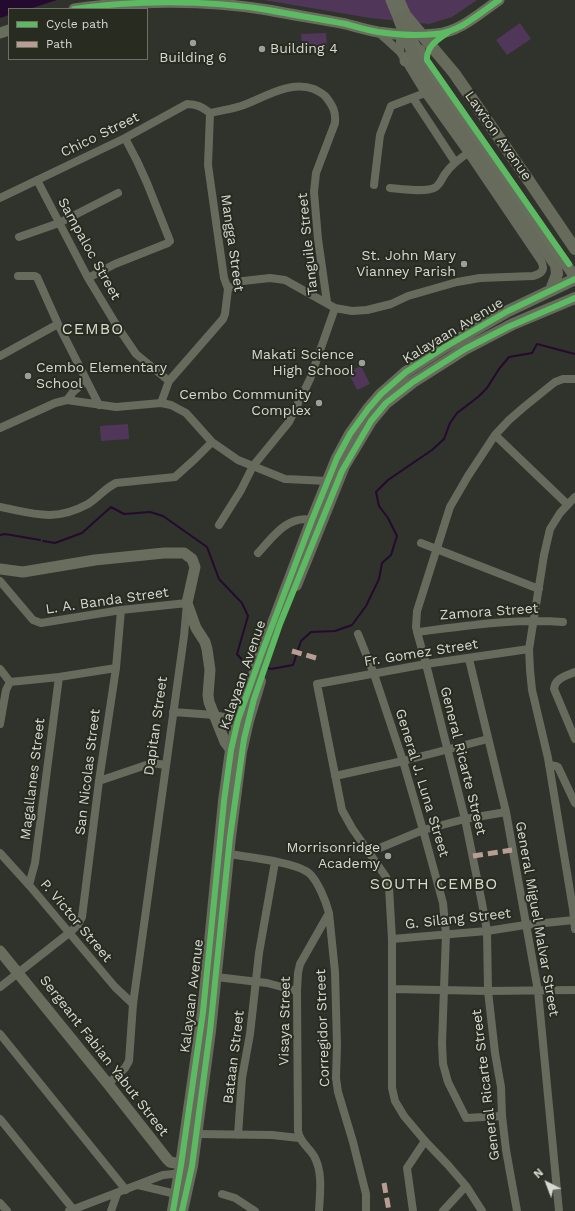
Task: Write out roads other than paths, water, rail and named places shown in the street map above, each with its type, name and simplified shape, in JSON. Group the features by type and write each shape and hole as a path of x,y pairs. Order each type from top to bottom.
{"main road":[{"name":"Lawton Avenue","path":"391,0 437,70 573,266 574,280"},
{"name":"Lawton Avenue","path":"400,0 403,18 425,62 574,280"},
{"path":"80,8 104,4 135,2 228,4 347,25 377,32 412,35 436,34 450,30 465,23 499,0"},
{"path":"403,18 454,74 575,249"},
{"path":"403,18 422,76 557,267 557,277 551,290"},
{"path":"427,60 427,53 430,48 450,30"},
{"name":"Lawton Avenue","path":"412,35 427,60 573,266"},
{"path":"402,56 421,50"},
{"name":"Kalayaan Avenue","path":"173,1211 176,1194 186,1169 196,1134 216,977 229,854 238,720 257,678 312,520 337,458 350,434 368,409 381,394 406,372 504,313 574,280"},
{"name":"Kalayaan Avenue","path":"265,656 280,624 342,471 370,421 386,403 413,382 465,349 511,326 575,298"},
{"path":"504,313 509,319 511,326"},
{"name":"Dapitan Street","path":"0,569 23,572 96,560 164,553 184,553 192,559 195,567 187,603"},
{"path":"187,603 196,628 205,642 207,649 210,670 208,695 214,715 225,742 236,751"},
{"name":"Kalayaan Avenue","path":"182,1211 224,801 236,751 248,721 257,678"},
{"name":"Sergeant Fabian Yabut Street","path":"0,951 167,1159 170,1162 186,1169"}],"street":[{"path":"228,289 243,281 270,278 285,280 327,302 335,308 352,311 367,310 391,304 408,296 457,282 480,278 533,276 542,272 544,268 541,261 468,153 425,93 402,56 377,32"},
{"path":"400,34 402,56"},
{"name":"Tanguile Street","path":"210,112 240,106 279,90 293,87 307,87 323,93 333,108 336,115 335,123 316,173 314,192 318,239 327,302"},
{"path":"374,185 380,135 391,106 425,93"},
{"path":"413,98 455,162"},
{"name":"Chico Street","path":"0,198 124,138 187,104 200,106 210,112"},
{"name":"Mangga Street","path":"161,403 169,381 223,319 225,314 228,289 224,278 208,165 210,112"},
{"path":"88,278 115,264 168,243 170,240 137,160 124,138"},
{"path":"390,188 421,190 435,188 444,174 455,162 468,153"},
{"name":"Sampaloc Street","path":"37,180 88,278 117,326 136,354 169,381"},
{"path":"19,237 59,223 118,194"},
{"path":"18,276 36,276 58,324 99,405"},
{"path":"219,525 241,490 253,466 289,422 310,379 335,308"},
{"path":"0,356 58,324"},
{"name":"General Ricarte Street","path":"517,1211 506,1150 502,1116 501,1087 495,1052 488,991 487,931 465,819 426,664 416,632 417,611 450,507 495,435 514,416 555,382 563,379 575,379"},
{"path":"67,400 73,392 86,381"},
{"path":"0,428 55,403 67,400 116,407 161,403 170,405 186,413 212,442 238,460 285,479 328,481"},
{"path":"495,435 567,504"},
{"path":"0,507 36,514 63,514 90,503 111,485 116,483 175,477 212,442"},
{"path":"575,497 567,504 550,529 544,555 529,649 532,690 549,765 572,902 575,929"},
{"path":"258,553 283,527 290,522 298,519 312,520"},
{"path":"421,543 539,590"},
{"name":"L. A. Banda Street","path":"0,581 33,620 41,624 121,610 187,603"},
{"name":"Dapitan Street","path":"108,1084 125,1068 129,1061 133,1004 187,603"},
{"name":"San Nicolas Street","path":"0,987 69,933 77,926 82,917 99,781 116,668 121,610"},
{"name":"Zamora Street","path":"416,632 534,621 563,622"},
{"name":"General J. Luna Street","path":"358,634 374,674 403,761 443,903 446,934 442,1043 443,1064 448,1082 466,1118 502,1116"},
{"name":"Fr. Gomez Street","path":"335,776 317,684 426,664 469,659 529,649"},
{"name":"General Miguel Malvar Street","path":"469,659 506,812 538,991 559,1211"},
{"path":"10,682 59,677 116,668"},
{"path":"0,670 10,682"},
{"path":"575,672 559,679 554,685 554,689 575,739"},
{"name":"Magallanes Street","path":"29,885 35,863 59,677"},
{"path":"0,724 6,690 10,682"},
{"path":"173,712 214,715 238,720"},
{"path":"482,1211 466,1186 448,1164 425,1141 394,1101 392,1088 392,939 389,887 386,877 352,828 343,812 335,776 403,761 488,739"},
{"path":"99,781 152,763 166,765"},
{"path":"549,765 556,766 560,770 575,803"},
{"path":"370,852 423,830 465,819 506,812"},
{"name":"P. Victor Street","path":"0,853 115,986 133,1004"},
{"path":"229,854 275,862 302,869 310,874 323,896 329,913"},
{"name":"Bataan Street","path":"238,1135 242,1078 250,1034 262,928 275,862"},
{"name":"Visaya Street","path":"299,1138 298,973 300,964 329,913"},
{"name":"Corregidor Street","path":"329,913 335,972 337,1045 336,1078 338,1092 353,1142 366,1194 366,1211"},
{"name":"G. Silang Street","path":"392,939 487,931 525,924 574,920"},
{"path":"216,977 274,985 297,991"},
{"path":"392,989 488,991 575,990"},
{"path":"0,1034 126,1190"},
{"path":"0,1119 71,1210 117,1194 164,1175 186,1169"},
{"path":"196,1134 272,1135 299,1138 309,1149 316,1161 320,1183 319,1211"},
{"path":"413,1211 407,1168 425,1141"},
{"path":"138,1185 176,1194"},
{"path":"443,1211 466,1186"},
{"path":"111,1211 117,1194"},
{"path":"222,1194 235,1198 255,1211"},
{"path":"0,1203 7,1211"}],"waterway":[{"path":"262,666 271,669 293,665 301,641 311,632 335,631 352,625 366,606 379,579 382,563 391,555 397,536 388,518 379,506 376,492 388,480 432,450 444,439 450,423 457,413 487,388 499,369 509,357 532,353 537,344 575,354"},
{"path":"43,541 55,543 82,533 111,507 124,514 150,512 163,516 207,547 219,579 242,603 248,616 237,654 242,660 254,664"},
{"path":"0,535 5,534 40,540"}],"place":[{"name":"Building 6","path":"193,43"},
{"name":"Building 4","path":"262,49"},
{"name":"St. John Mary Vianney Parish","path":"464,264"},
{"name":"Makati Science High School","path":"362,363"},
{"name":"Cembo Elementary School","path":"28,376"},
{"name":"Cembo Community Complex","path":"319,403"},
{"name":"Morrisonridge Academy","path":"388,856"}],"district":[{"name":"CEMBO","path":"93,329"},
{"name":"SOUTH CEMBO","path":"434,884"}]}
